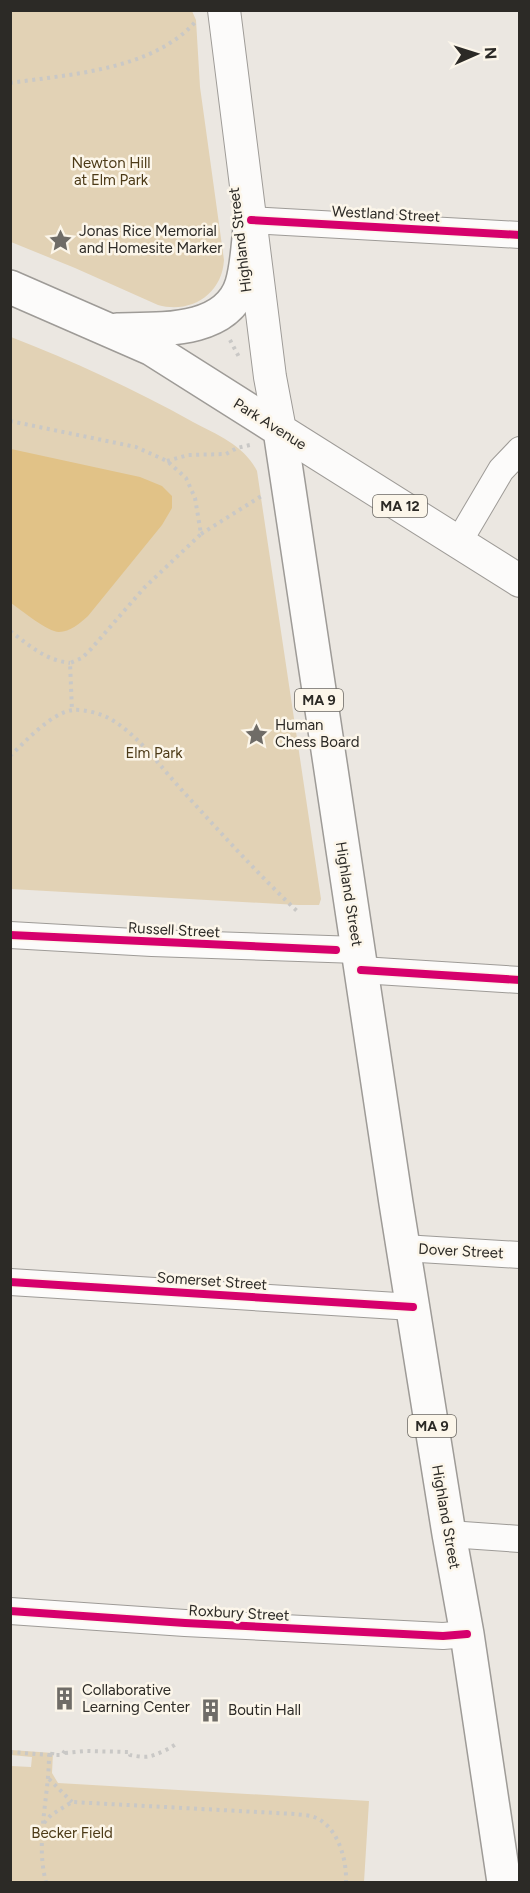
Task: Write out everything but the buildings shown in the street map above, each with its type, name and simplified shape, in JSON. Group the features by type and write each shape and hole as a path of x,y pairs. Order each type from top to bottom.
{"highway":[{"path":"109,330 198,324 223,312 233,304 242,285 251,220"},
{"name":"Park Avenue","path":"10,286 152,350 268,437"},
{"name":"Highland Street","path":"268,437 359,960 449,1534 508,1867"}],"main road":[{"name":"Highland Street","path":"211,14 251,220 270,377 268,437"},
{"name":"Park Avenue","path":"268,437 458,543 519,581"}],"street":[{"name":"Westland Street","path":"251,220 519,234"},
{"path":"458,543 501,470 519,450"},
{"name":"Russell Street","path":"10,935 162,943 359,960 519,980"},
{"name":"Dover Street","path":"404,1248 519,1255"},
{"name":"Somerset Street","path":"10,1282 413,1306"},
{"path":"449,1534 519,1539"},
{"name":"Roxbury Street","path":"10,1611 238,1626 443,1636 467,1634"}],"path":[{"path":"10,83 110,68 159,48 211,14"},
{"path":"225,331 244,366"},
{"path":"10,421 136,447 167,461 186,478 191,488 201,534"},
{"path":"167,461 188,455 226,454 268,437"},
{"path":"10,632 55,661 70,663 82,658 144,588 201,534 261,495 267,494"},
{"path":"70,663 72,710"},
{"path":"10,756 44,725 72,710 90,712 111,719 133,736 222,834 297,911"},
{"path":"10,1752 62,1755 65,1751 130,1752 130,1755 154,1756 162,1750 174,1747 178,1742"},
{"path":"101,1752 102,1746"},
{"path":"46,1882 42,1864 44,1823 53,1748"},
{"path":"49,1779 72,1802"},
{"path":"44,1823 51,1815 72,1802 283,1813 315,1817 330,1829 342,1851 346,1882"}],"green space":[{"name":"Newton Hill at Elm Park","path":"11,10 192,11 196,20 200,87 224,260 217,283 202,299 182,307 158,305 11,242"},
{"name":"Elm Park","path":"11,337 103,376 220,436 245,454 257,471 321,899 319,905 11,889"},
{"name":"Becker Field","path":"11,1750 53,1753 52,1773 58,1783 369,1801 364,1882 11,1882 11,1766 31,1767 32,1757 11,1755"}],"shaded area":[{"path":"11,449 140,477 162,486 172,496 172,508 162,525 88,616 75,627 67,630 54,631 11,603"}],"cycle path":[{"path":"251,220 520,235"},
{"path":"10,935 336,950"},
{"path":"361,970 520,980"},
{"path":"10,1282 413,1307"},
{"path":"10,1611 185,1623 443,1636 467,1634"}],"place":[{"name":"Jonas Rice Memorial and Homesite Marker","path":"61,240"},
{"name":"Human Chess Board","path":"257,734"},
{"name":"Collaborative Learning Center","path":"64,1699"},
{"name":"Boutin Hall","path":"210,1710"}]}
